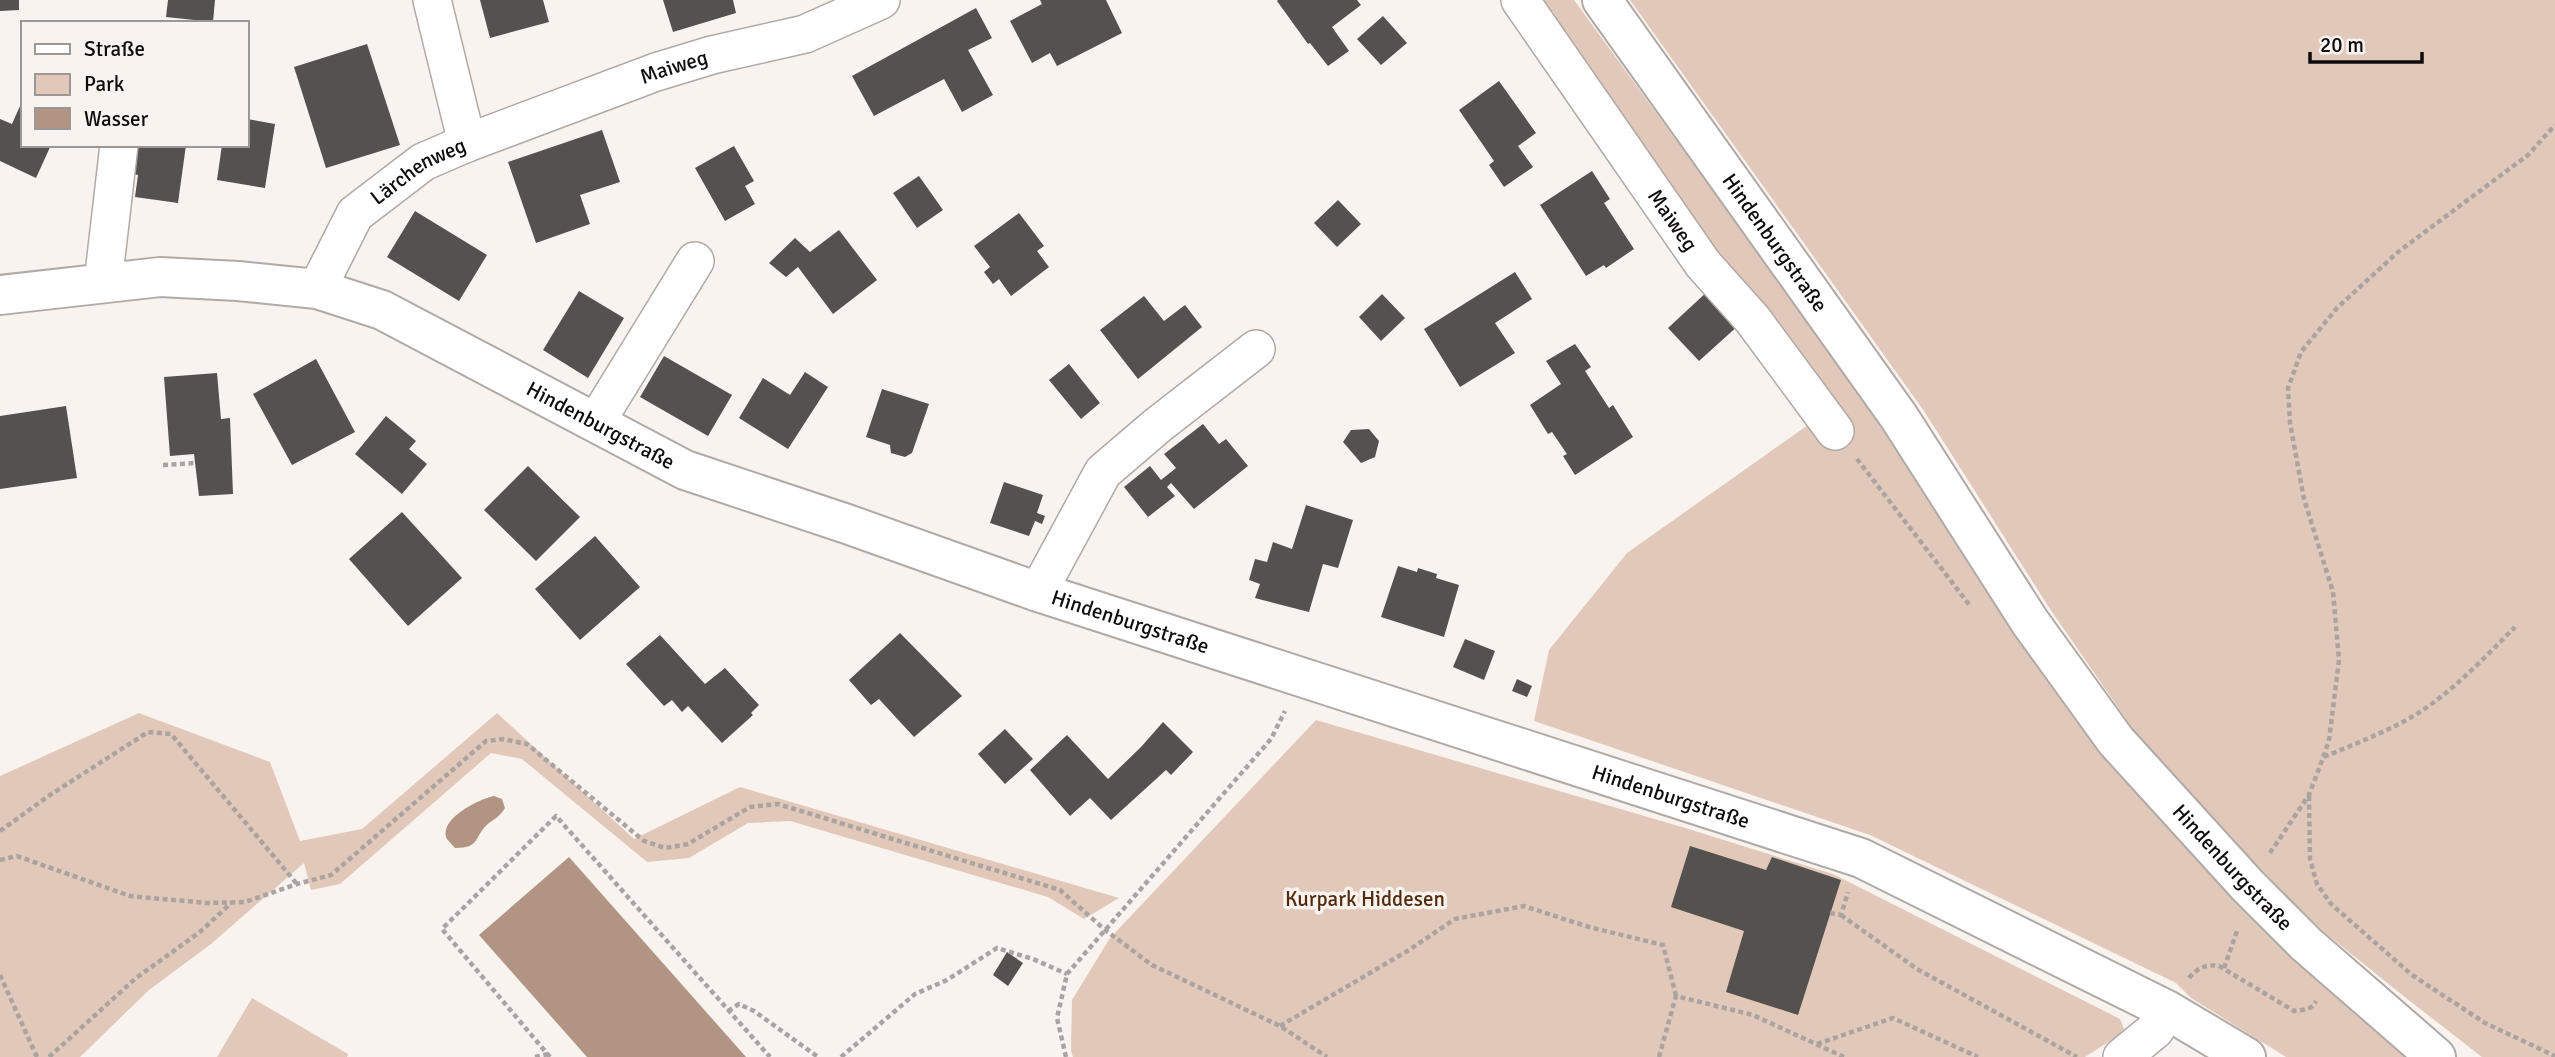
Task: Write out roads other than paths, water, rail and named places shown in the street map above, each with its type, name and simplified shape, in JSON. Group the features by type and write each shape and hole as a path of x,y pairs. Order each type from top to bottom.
{"main road":[{"name":"Hindenburgstraße","path":"1602,0 1899,417 2030,622 2109,730 2248,886 2306,944 2436,1057"},
{"name":"Hindenburgstraße","path":"0,295 160,277 317,289 382,310 685,471 859,528 1038,592 1861,858 2168,1010 2245,1057"}],"street":[{"name":"Lärchenweg","path":"317,289 355,214 423,162 467,143 432,0"},
{"name":"Maiweg","path":"467,143 656,72 712,55 805,34 881,0"},
{"name":"Maiweg","path":"1520,0 1703,264 1753,320 1835,430"},
{"path":"103,283 119,147"},
{"path":"596,422 695,261"},
{"path":"1038,592 1103,472 1158,425 1256,349"},
{"path":"2122,1057 2155,1030 2168,1010"}],"water":[{"path":"494,796 502,799 505,808 503,811 484,828 473,844 455,848 447,839 448,824 470,806"},
{"path":"569,857 746,1057 587,1057 479,935"}],"park label":[{"name":"Kurpark Hiddesen","path":"1365,899"}]}
